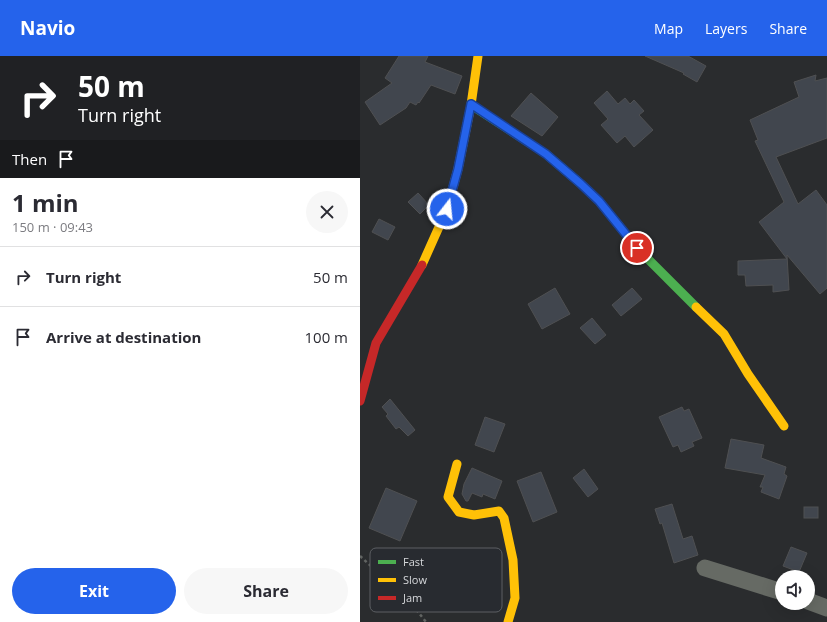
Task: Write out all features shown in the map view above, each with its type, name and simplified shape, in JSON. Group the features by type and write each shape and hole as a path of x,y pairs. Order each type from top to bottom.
{"street":[{"path":"360,401 376,343 421,266 447,209 458,169 471,104 478,56"},
{"path":"471,104 546,154 599,201 637,248 724,334 748,374 784,426"},
{"path":"456,464 448,497 459,512 474,515 499,511 504,518 513,560 515,598 508,622"},
{"path":"705,568 775,590"},
{"path":"815,604 827,608"}],"path":[{"path":"360,556 370,565"},
{"path":"418,612 426,622"}],"building":[{"path":"399,56 428,56 425,62 462,76 455,94 431,85 419,103 418,102 416,105 410,102 406,108 380,125 365,102 392,83 385,78"},
{"path":"645,56 688,56 706,66 697,82 683,74 684,73"},
{"path":"816,75 815,81 827,78 827,138 776,157 798,204 816,190 827,205 827,288 820,294 787,255 789,290 773,292 773,285 746,286 745,275 738,275 738,261 787,259 759,222 784,202 755,141 758,140 750,120 799,97 794,82"},
{"path":"607,91 618,104 625,98 630,104 634,100 644,111 639,115 653,130 634,147 625,136 617,143 601,125 608,119 594,103"},
{"path":"531,93 558,117 542,136 511,116"},
{"path":"418,193 429,205 420,214 408,202"},
{"path":"379,219 395,227 388,240 372,232"},
{"path":"555,288 570,314 542,329 528,304"},
{"path":"632,288 642,299 621,316 612,305"},
{"path":"592,318 606,335 595,344 580,328"},
{"path":"390,399 415,430 408,436 399,427 396,429 386,416 388,414 382,407"},
{"path":"682,407 684,411 689,409 702,438 692,442 694,446 681,452 678,445 673,447 659,417"},
{"path":"485,417 505,424 494,452 475,445"},
{"path":"731,439 764,445 761,458 786,467 784,474 787,476 779,499 761,492 763,487 760,487 765,475 725,468"},
{"path":"472,468 502,481 495,499 483,494 482,497 472,493 468,501 466,501 462,494 464,484"},
{"path":"584,469 598,489 588,497 573,478"},
{"path":"541,472 557,512 533,522 517,481"},
{"path":"386,488 417,501 400,541 369,528"},
{"path":"672,504 683,539 692,536 698,555 674,563 662,523 660,524 655,509"},
{"path":"804,507 818,507 818,518 804,518"},
{"path":"791,547 807,553 800,570 794,570 783,566"}],"traffic: fast":[{"path":"471,105 546,154 581,184 599,201 637,248 696,307"}],"traffic: slow":[{"path":"422,265 447,209 458,169 471,105 478,56"},
{"path":"696,307 724,334 748,374 784,426"},
{"path":"457,464 448,497 459,512 474,515 499,511 504,518 513,560 515,598 508,622"}],"traffic: jam":[{"path":"360,401 376,343 422,265"}],"route":[{"path":"447,209 458,169 471,104 546,154 581,184 599,201 637,248"}]}
